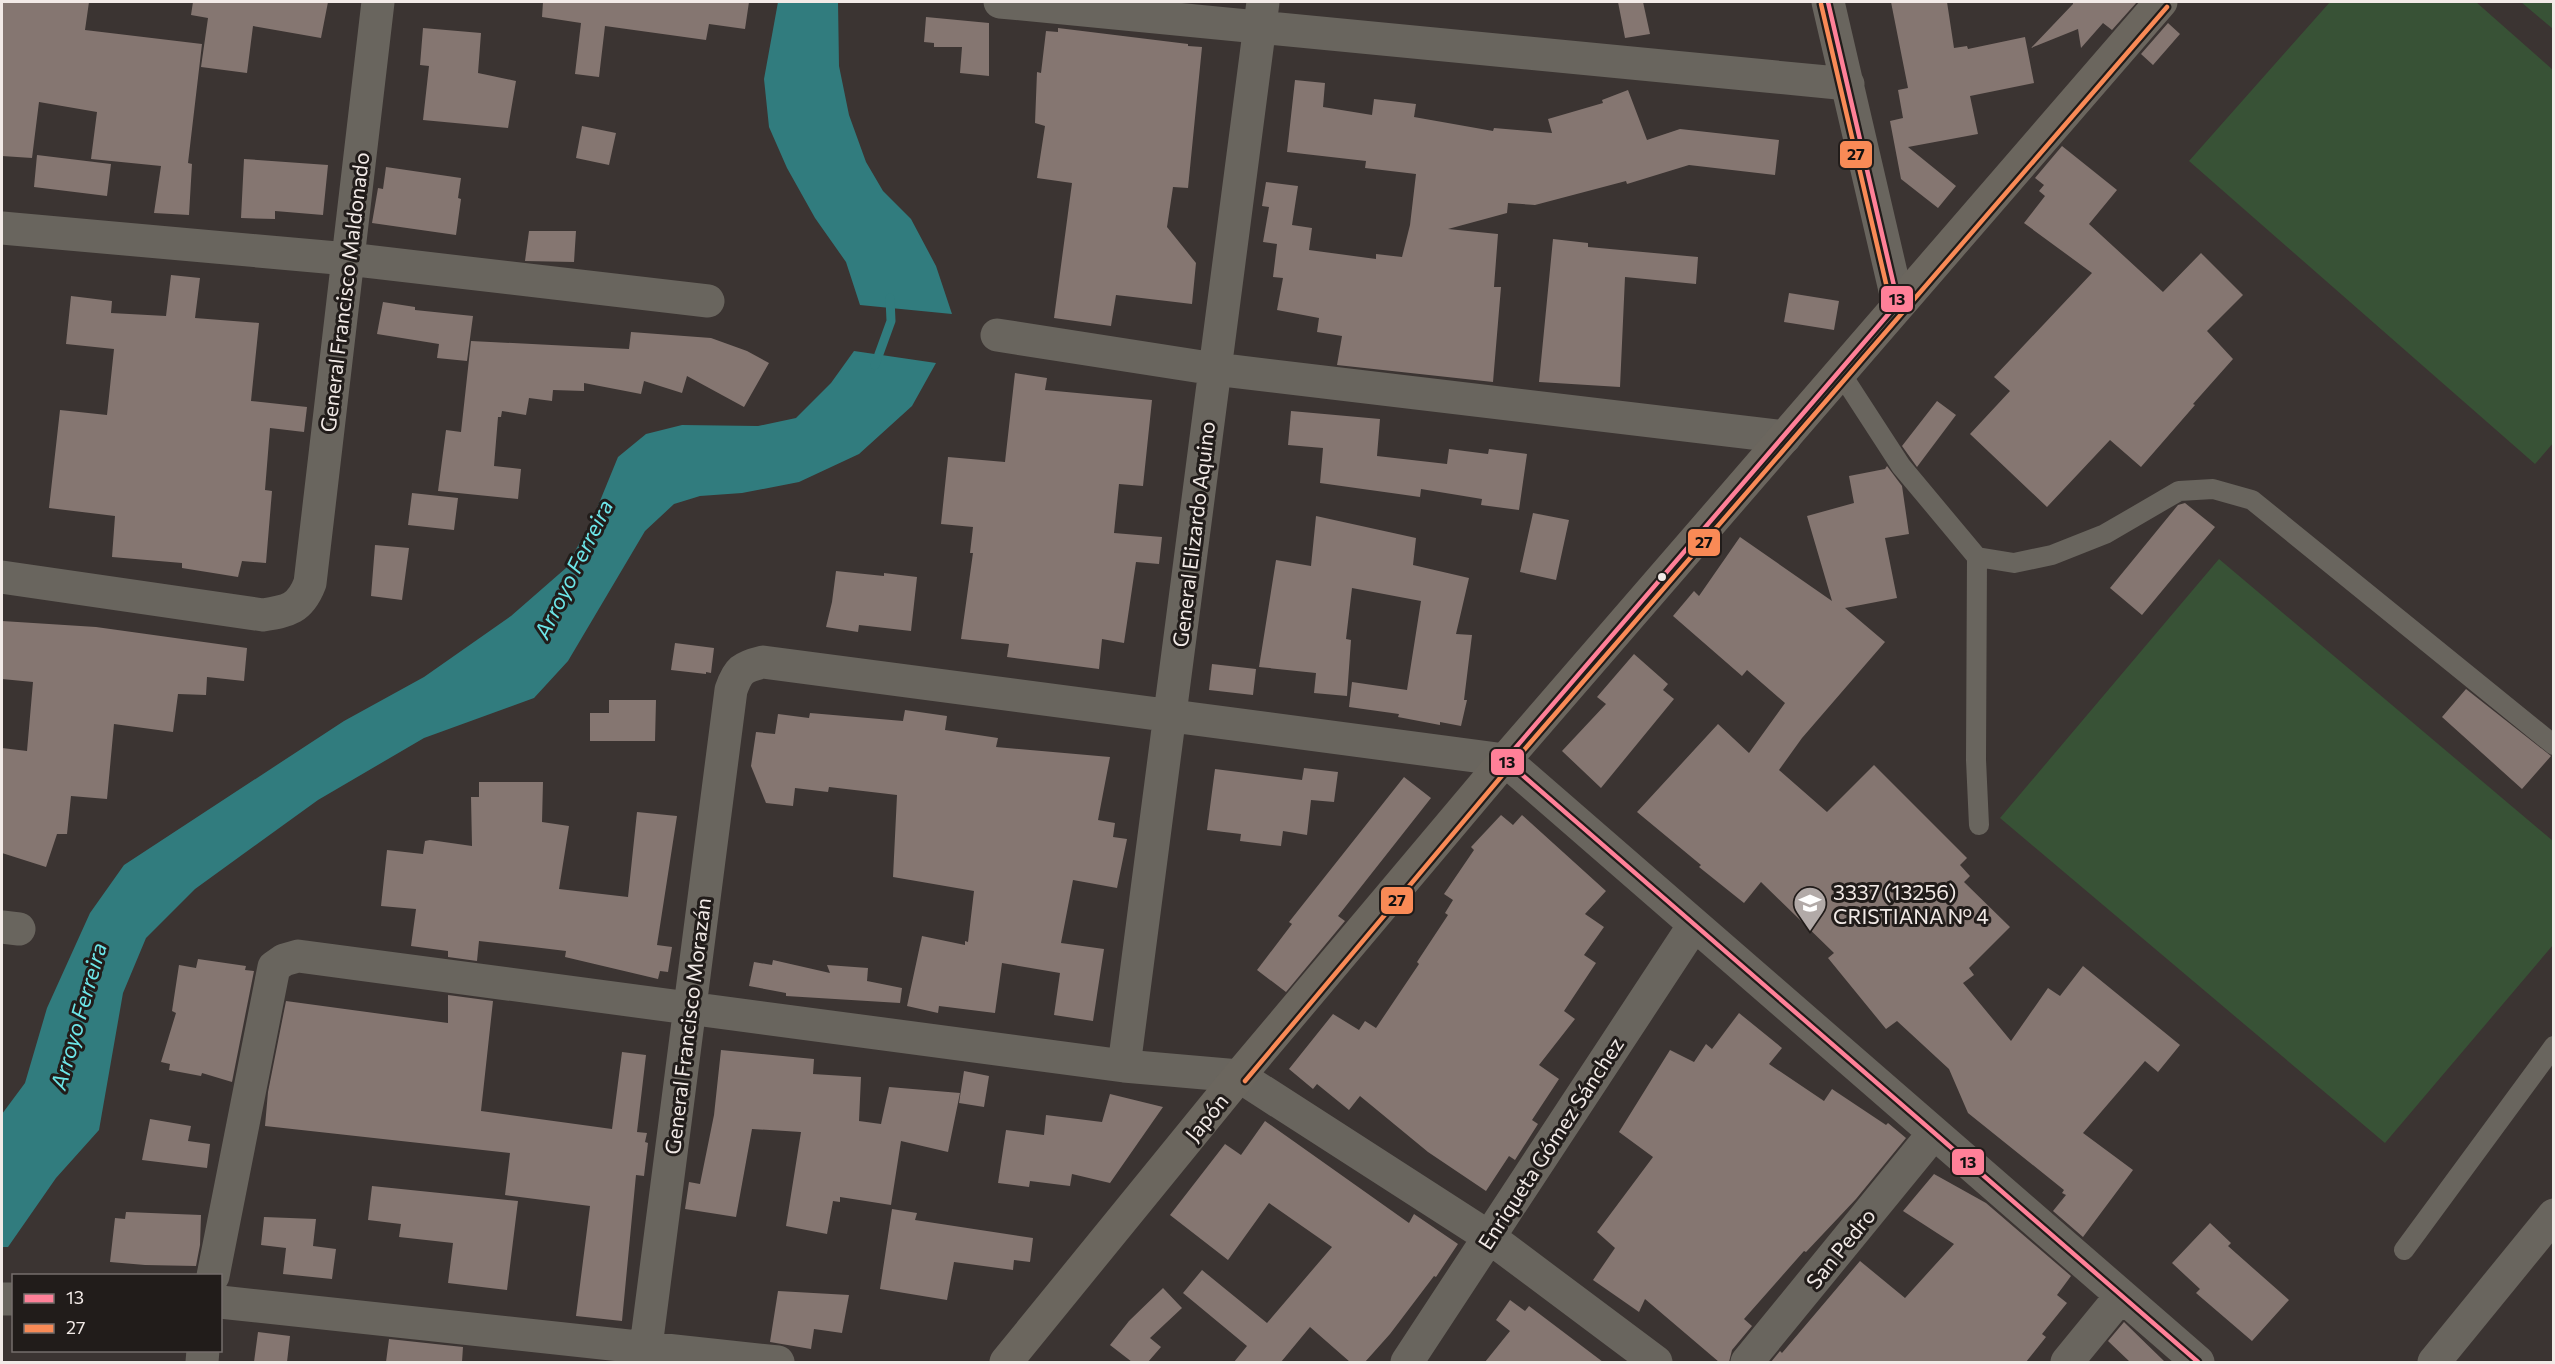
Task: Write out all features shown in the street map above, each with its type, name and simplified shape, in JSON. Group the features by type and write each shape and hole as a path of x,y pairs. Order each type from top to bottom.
{"street":[{"name":"General Francisco Maldonado","path":"2,577 263,615 290,610 305,596 310,583 378,2"},
{"path":"1000,2 1261,15 1848,84"},
{"path":"1828,2 1898,303"},
{"name":"Japón","path":"1007,1362 1239,1076 1505,760 1898,303 2161,2"},
{"name":"General Elizardo Aquino","path":"1124,1066 1261,15"},
{"path":"2,228 348,259 708,301"},
{"path":"997,335 1215,369 1785,437"},
{"name":"General Francisco Morazán","path":"645,1355 731,690 736,675 747,666 763,662 1169,718"},
{"path":"1169,718 1505,760 2198,1362"},
{"name":"Enriqueta Gómez Sánchez","path":"1407,1362 1694,925"},
{"path":"213,1274 274,967 284,960 298,956 1124,1066 1239,1076 1489,1237 1656,1362"},
{"name":"San Pedro","path":"1747,1362 1934,1133"},
{"path":"2434,1362 2553,1215"},
{"path":"2067,1362 2121,1296"},
{"path":"222,1302 645,1355 778,1362"}],"lane":[{"path":"1840,372 1901,466 1977,557 1976,760 1979,825"},
{"path":"1977,557 2014,563 2052,555 2105,534 2179,491 2213,489 2252,500 2553,745"},
{"path":"2404,1250 2553,1046"}],"green space":[{"path":"2330,2 2476,2 2553,70 2554,442 2535,464 2189,161"},
{"path":"2521,2 2553,2 2553,29"},
{"path":"2219,559 2553,841 2553,945 2385,1143 2000,818"}],"water":[{"path":"778,2 838,2 839,66 849,115 866,162 883,191 911,219 936,266 952,314 860,305 846,262 815,218 787,168 769,127 764,79"},
{"path":"854,351 936,363 912,406 859,454 799,482 742,493 700,496 674,504 645,531 568,661 534,698 424,738 318,800 195,889 146,938 123,993 99,1130 56,1178 8,1247 2,1247 2,1114 25,1083 47,1008 90,913 124,865 344,721 424,677 511,616 566,568 593,518 618,457 646,434 682,425 758,426 796,418 831,383"}],"building":[{"path":"2,2 89,2 85,30 202,44 188,163 192,164 189,215 154,213 161,166 91,159 97,112 39,102 32,158 2,156"},
{"path":"193,2 328,2 321,38 253,26 247,73 201,67 208,18 191,15"},
{"path":"543,2 749,2 745,29 709,24 706,40 605,26 599,77 575,74 581,23 542,17"},
{"path":"1618,2 1643,2 1650,34 1625,38"},
{"path":"1891,2 1947,2 1954,48 1967,46 1968,49 2025,37 2034,83 1970,96 1978,134 1908,147 1956,186 1938,208 1901,179 1890,121 1903,118 1898,90 1908,88"},
{"path":"2073,2 2137,2 2112,30 2103,23 2081,48 2078,29 2031,48"},
{"path":"926,17 989,23 989,76 960,73 962,47 934,47 934,43 924,42"},
{"path":"2168,23 2180,34 2153,65 2141,54"},
{"path":"423,28 481,33 478,73 516,81 508,128 423,120 429,66 420,65"},
{"path":"1058,28 1202,47 1188,188 1173,187 1167,227 1196,263 1192,304 1116,295 1111,326 1054,318 1072,183 1037,178 1045,126 1035,123 1037,72 1041,73 1046,31 1058,32"},
{"path":"1295,80 1325,83 1323,107 1372,115 1374,99 1416,104 1414,117 1493,131 1494,128 1552,133 1548,119 1603,103 1602,100 1628,90 1647,140 1680,129 1779,140 1775,175 1689,165 1627,184 1626,181 1535,205 1508,203 1507,213 1448,229 1498,234 1494,287 1501,287 1493,382 1337,365 1342,336 1317,332 1319,318 1277,310 1283,278 1273,277 1277,244 1263,242 1269,207 1262,206 1266,182 1298,186 1292,225 1312,228 1309,250 1376,259 1376,254 1402,257 1410,225 1416,174 1365,168 1366,161 1287,152"},
{"path":"582,126 616,133 609,165 576,158"},
{"path":"2062,146 2117,190 2089,224 2163,292 2201,253 2243,295 2207,331 2233,359 2141,467 2110,440 2047,507 1970,434 2010,391 1994,377 2092,273 2024,223 2045,196 2039,191 2044,185 2035,178"},
{"path":"37,155 111,164 107,196 34,187"},
{"path":"244,159 328,165 323,215 275,211 275,219 241,218"},
{"path":"386,167 461,178 458,198 461,199 456,235 372,223 378,188 383,189"},
{"path":"529,231 576,231 574,262 525,261"},
{"path":"1553,239 1588,243 1588,247 1698,257 1696,284 1625,277 1620,387 1539,382"},
{"path":"171,275 200,278 195,318 259,323 251,401 307,407 304,432 270,428 265,490 272,491 266,563 242,561 238,577 182,568 182,563 112,557 115,516 49,508 60,410 107,415 114,349 66,344 71,296 112,301 111,313 166,316"},
{"path":"1789,293 1839,301 1834,330 1784,322"},
{"path":"383,302 415,307 415,310 473,316 467,361 437,358 439,344 377,334"},
{"path":"631,332 711,338 747,351 769,363 744,407 687,376 682,393 644,381 641,394 584,383 584,391 553,390 552,401 529,398 526,415 502,411 501,417 498,417 494,466 521,469 518,499 438,491 446,430 461,432 471,341 629,349"},
{"path":"1015,373 1047,378 1045,390 1152,400 1143,486 1119,484 1114,533 1162,537 1159,564 1136,562 1124,643 1102,639 1099,669 1007,657 1009,644 961,639 973,553 970,553 973,527 941,524 948,457 1005,462"},
{"path":"1937,401 1956,415 1917,467 1902,446"},
{"path":"1291,411 1380,419 1377,456 1447,464 1449,449 1488,454 1489,449 1527,454 1519,510 1481,505 1482,499 1421,489 1420,497 1320,483 1323,448 1288,445"},
{"path":"1887,466 1902,486 1909,534 1885,538 1897,598 1845,608 1885,642 1802,738 1779,770 1827,812 1874,765 1967,858 1960,865 1970,876 1964,882 2010,927 1969,968 1974,975 1963,983 2011,1041 2048,988 2060,996 2083,966 2180,1045 2158,1072 2145,1061 2083,1133 2133,1170 2083,1237 2053,1211 2066,1195 2062,1193 2064,1190 1968,1113 1949,1069 1897,1021 1886,1029 1828,958 1834,953 1761,882 1744,903 1637,812 1718,724 1749,753 1785,703 1747,670 1742,676 1673,616 1694,591 1699,596 1740,537 1832,601 1807,516 1854,503 1849,476 1885,469"},
{"path":"412,493 458,498 454,530 408,525"},
{"path":"2185,503 2215,527 2142,615 2110,588 2178,505"},
{"path":"1533,513 1569,520 1556,580 1520,572"},
{"path":"1316,516 1416,538 1413,565 1469,578 1456,634 1472,635 1464,700 1467,700 1461,726 1440,722 1440,725 1398,717 1399,714 1349,707 1352,682 1407,690 1421,601 1352,588 1346,639 1351,640 1347,696 1314,693 1316,673 1259,667 1276,560 1311,566"},
{"path":"375,545 409,548 402,600 371,596"},
{"path":"836,571 917,577 911,631 859,625 858,632 826,627"},
{"path":"2,621 96,627 247,648 244,681 207,677 206,695 178,694 173,732 114,724 107,799 71,796 67,834 57,834 46,867 2,853 2,748 27,751 33,682 2,679"},
{"path":"675,643 714,648 711,673 671,670"},
{"path":"1634,654 1668,684 1663,690 1674,699 1601,788 1562,751 1606,704 1597,697"},
{"path":"1212,664 1256,669 1253,695 1209,690"},
{"path":"2466,689 2551,756 2522,789 2442,717"},
{"path":"609,700 656,700 655,741 590,741 590,713 609,713"},
{"path":"905,710 947,716 945,730 998,738 996,747 1110,757 1098,820 1115,823 1113,837 1127,839 1117,888 1073,880 1061,943 1104,949 1093,1021 1054,1015 1060,973 1002,963 995,1013 939,1006 938,1013 907,1006 922,936 965,945 965,941 968,942 974,891 893,877 897,795 829,787 828,792 795,788 793,806 766,803 751,766 756,732 775,734 778,714 809,718 810,713 903,721"},
{"path":"1304,768 1338,772 1334,802 1311,800 1307,835 1283,831 1281,846 1240,841 1241,834 1207,830 1215,769 1302,780"},
{"path":"1404,777 1431,798 1338,916 1345,921 1286,992 1257,970 1292,924 1289,922"},
{"path":"479,782 543,782 542,822 569,826 559,889 628,897 637,812 677,816 657,945 672,947 668,972 660,971 658,979 565,957 566,951 479,941 477,961 448,957 448,951 411,946 416,909 381,906 387,850 423,854 425,841 430,840 472,846 471,797 479,797"},
{"path":"1501,815 1513,825 1522,815 1606,891 1585,914 1604,927 1584,955 1596,963 1564,1011 1575,1019 1539,1065 1559,1079 1532,1120 1538,1124 1515,1160 1509,1156 1486,1191 1428,1152 1360,1096 1349,1110 1317,1084 1313,1089 1289,1069 1333,1014 1359,1030 1365,1021 1376,1028 1419,964 1417,962 1448,915 1445,913 1453,900 1444,894 1474,850 1471,847"},
{"path":"198,959 246,966 245,970 254,971 232,1082 202,1073 201,1076 169,1070 170,1064 161,1062 176,1013 172,1011 179,965 196,968"},
{"path":"773,960 830,973 827,965 868,968 867,981 902,988 900,1003 786,996 786,993 749,986 754,962 772,965"},
{"path":"448,995 493,1001 481,1111 612,1129 622,1052 646,1055 637,1132 647,1133 645,1142 648,1143 644,1176 636,1175 622,1321 576,1316 590,1206 505,1195 510,1153 265,1126 268,1092 286,1001 448,1023"},
{"path":"1739,1013 1782,1048 1769,1064 1824,1101 1832,1089 1886,1125 1888,1123 1906,1138 1856,1199 1806,1252 1804,1251 1744,1319 1752,1326 1732,1350 1729,1362 1719,1362 1645,1299 1639,1312 1593,1280 1615,1248 1597,1232 1653,1157 1619,1132 1670,1050 1694,1062 1706,1044 1712,1049"},
{"path":"721,1050 814,1059 813,1074 861,1077 859,1121 881,1124 889,1087 960,1093 948,1152 901,1141 891,1205 840,1197 840,1202 833,1201 827,1234 786,1226 801,1132 752,1129 736,1217 685,1209 689,1182 700,1184 714,1115"},
{"path":"964,1071 989,1076 984,1107 959,1103"},
{"path":"1110,1094 1163,1107 1110,1183 1072,1174 1070,1186 1030,1181 1029,1187 998,1183 1006,1130 1044,1135 1046,1115 1102,1122"},
{"path":"150,1119 191,1126 188,1141 210,1144 207,1168 142,1160"},
{"path":"1265,1121 1409,1223 1414,1214 1458,1244 1436,1277 1434,1276 1390,1334 1365,1362 1350,1362 1310,1327 1281,1362 1234,1362 1247,1346 1183,1293 1202,1270 1267,1323 1332,1247 1269,1203 1228,1260 1170,1215 1225,1144 1241,1155"},
{"path":"1934,1174 1986,1203 2071,1276 2057,1295 2067,1303 2042,1334 2046,1337 2026,1362 1771,1362 1780,1351 1782,1353 1860,1261 1905,1298 1954,1244 1903,1211"},
{"path":"372,1186 518,1201 507,1290 448,1283 453,1243 399,1237 401,1224 368,1220"},
{"path":"892,1209 917,1213 915,1220 1033,1238 1030,1262 1014,1260 1013,1270 954,1262 947,1300 880,1289"},
{"path":"126,1212 201,1215 200,1245 196,1266 110,1262 115,1218 125,1219"},
{"path":"264,1217 316,1219 313,1246 336,1249 332,1279 283,1274 286,1248 261,1245"},
{"path":"2210,1223 2231,1243 2228,1246 2289,1300 2252,1341 2196,1293 2200,1289 2172,1263"},
{"path":"1163,1288 1182,1308 1150,1338 1161,1347 1148,1362 1132,1362 1110,1345 1129,1321"},
{"path":"778,1291 849,1295 842,1333 814,1329 811,1349 770,1342"},
{"path":"1510,1300 1525,1311 1529,1306 1603,1362 1485,1362 1510,1331 1496,1320"},
{"path":"2124,1322 2165,1362 2130,1362 2108,1341"},
{"path":"258,1332 290,1336 287,1362 254,1362"},
{"path":"389,1339 463,1347 462,1362 386,1362"}],"waterway":[{"name":"Arroyo Ferreira","path":"875,365 891,321 890,298"}],"transit line":[{"name":"13","path":"1828,2 1898,303 1505,760 2198,1362"},
{"name":"27","path":"1821,4 1891,305"},
{"name":"27","path":"1245,1081 1511,765 2167,7"}],"place":[{"name":"3337 (13256) CRISTIANA Nº 4","path":"1810,932"}]}
